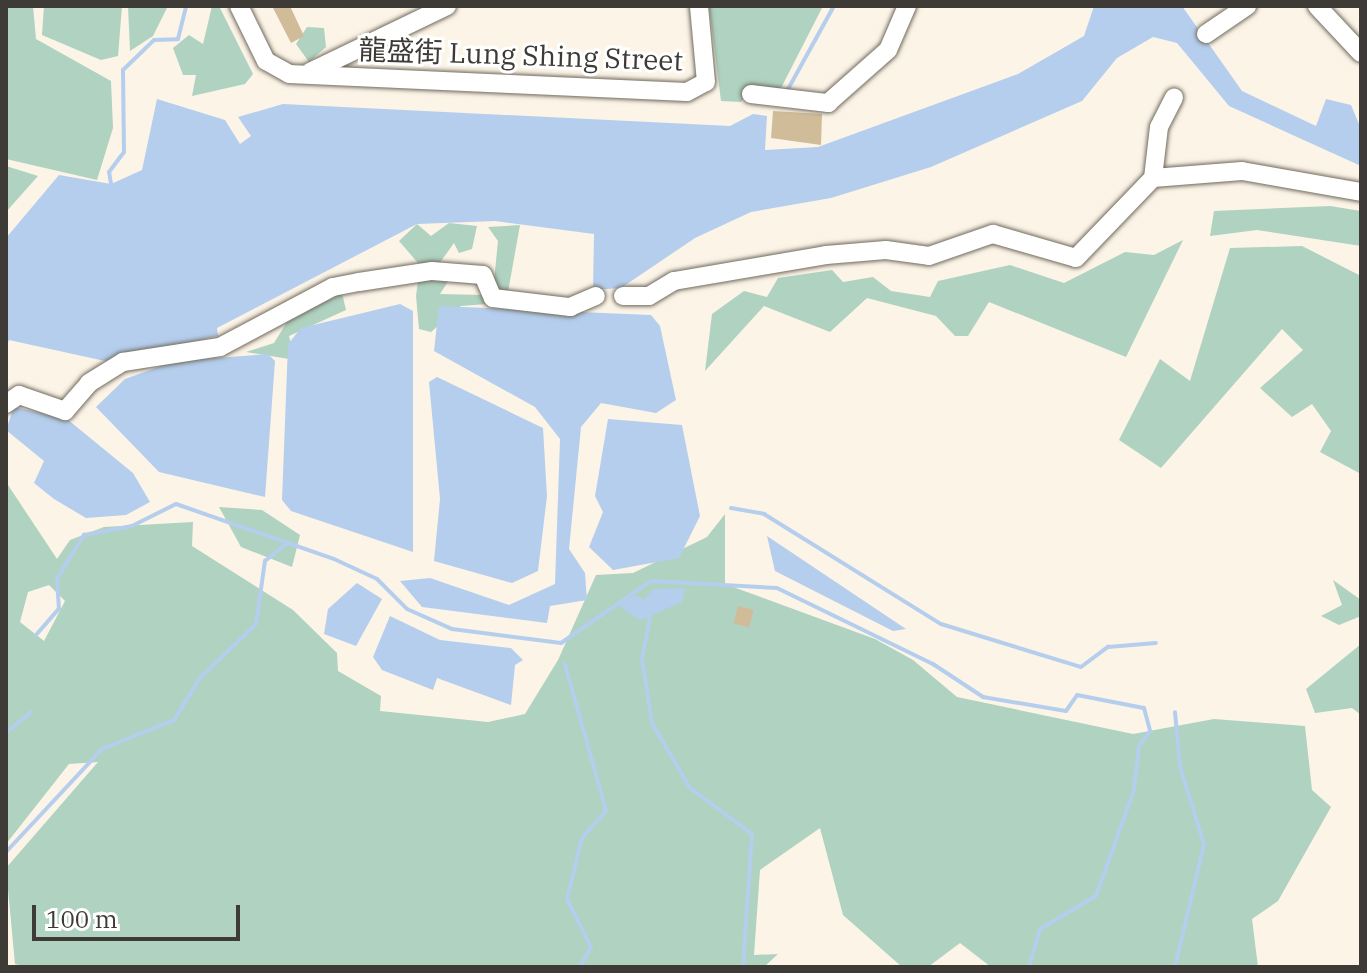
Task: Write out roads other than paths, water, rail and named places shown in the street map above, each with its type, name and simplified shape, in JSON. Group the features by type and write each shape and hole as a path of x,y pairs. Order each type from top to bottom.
{"street":[{"name":"龍盛街 Lung Shing Street","path":"239,6 270,65 304,75 692,91 706,82 699,6"},
{"name":"龍盛街 Lung Shing Street","path":"304,75 447,6"},
{"path":"751,94 828,103 888,50 907,6"},
{"path":"1206,34 1247,6"},
{"path":"1317,6 1361,53"},
{"path":"373,43 369,66 391,79"},
{"path":"623,296 649,296 674,281 826,255 886,250 929,256 993,234 1076,258 1153,178 1159,127 1174,98"},
{"path":"1153,178 1242,171 1361,192"},
{"path":"6,404 19,395 65,411 89,383 123,362 220,347 333,287 359,282 432,271 483,275 493,298 570,307 596,296"}],"water":[{"path":"1094,6 1182,6 1242,91 1316,126 1326,99 1351,105 1361,129 1361,166 1229,106 1177,43 1153,37 1117,58 1082,101 931,167 831,198 751,212 695,238 621,288 593,290 594,234 495,221 417,224 217,328 218,336 105,361 9,340 6,348 6,238 59,175 111,184 142,170 157,99 225,120 240,144 251,136 238,117 283,104 730,126 753,114 767,116 765,150 818,147 1018,74 1084,36"},
{"path":"400,304 413,311 413,552 291,511 282,500 288,344 301,328"},
{"path":"439,306 651,315 660,326 676,400 656,413 601,403 581,427 569,549 585,573 587,600 550,606 547,623 422,607 400,581 430,578 509,605 555,584 560,439 535,407 434,351"},
{"path":"268,354 275,361 265,497 159,472 96,407 125,379 175,361"},
{"path":"437,377 543,428 547,496 538,571 512,583 434,561 440,499 429,382"},
{"path":"14,407 67,419 133,473 150,502 126,515 86,518 54,499 34,483 44,461 6,430"},
{"path":"608,419 682,425 700,516 679,558 613,570 589,547 603,512 595,496"},
{"path":"767,536 906,629 893,631 775,571"},
{"path":"357,583 382,599 356,646 324,634 328,609"},
{"path":"685,588 682,602 640,620 619,606 635,595 644,600 653,589"},
{"path":"390,616 440,640 511,648 523,660 515,665 511,705 437,678 433,690 382,670 373,657"}],"waterway":[{"path":"111,184 109,172 124,152 123,70 154,40 178,39 186,6"},
{"path":"787,91 834,6"},
{"path":"36,635 59,609 57,579 84,535 132,526 176,504 334,559 377,579 407,609 452,629 561,643 651,581 777,588 933,664 983,697 1066,711 1077,695 1144,708 1150,731 1139,746 1134,790 1096,896 1040,929 1029,967"},
{"path":"731,508 764,514 941,624 1081,667 1108,647 1156,643"},
{"path":"6,852 102,749 174,720 200,678 256,624 265,561 287,543"},
{"path":"651,612 642,659 652,723 690,788 752,834 743,967"},
{"path":"565,664 606,811 582,838 567,899 591,947 580,967"},
{"path":"6,733 31,712"},
{"path":"1175,712 1180,767 1204,844 1175,967"}]}
